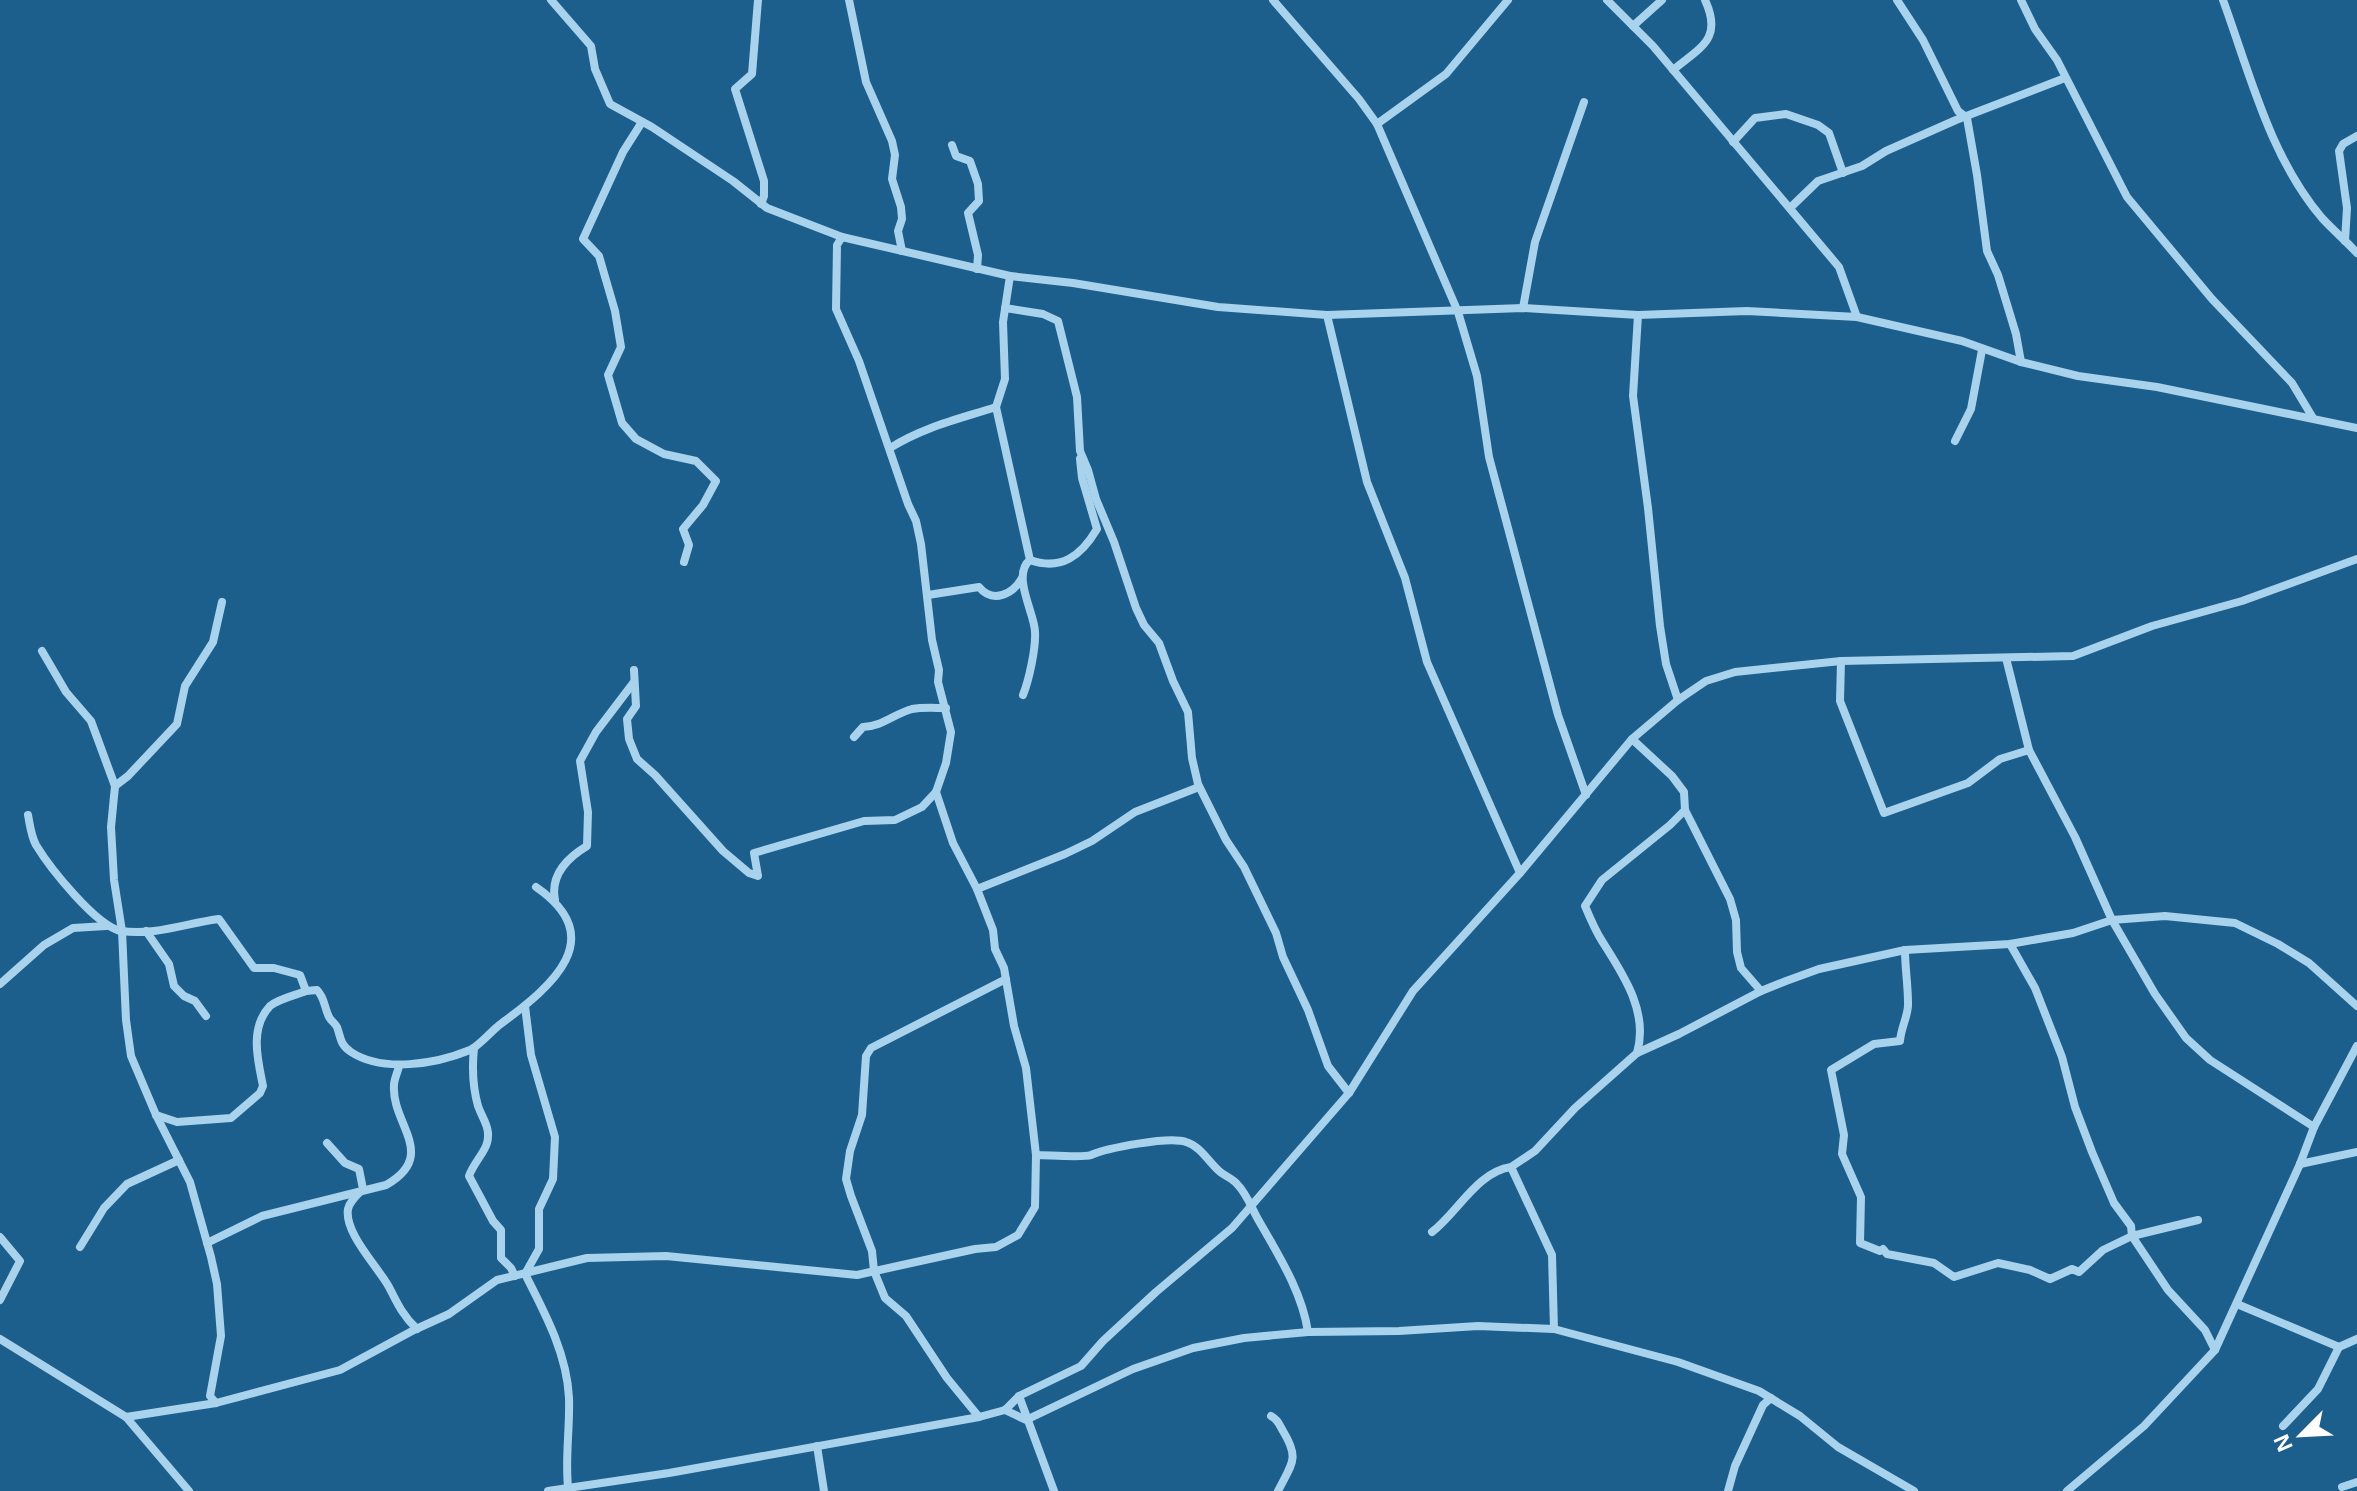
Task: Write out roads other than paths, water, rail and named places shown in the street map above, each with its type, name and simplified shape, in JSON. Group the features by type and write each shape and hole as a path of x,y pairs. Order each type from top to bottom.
{"street":[{"path":"551,0 591,46 595,69 610,104 733,181 761,204 842,237 977,269 1218,307 1327,315 1523,308 1638,315 1747,311 1857,317 1962,341 2021,362 2078,376 2157,387 2357,428"},
{"path":"758,0 752,74 735,89 764,181 761,204"},
{"path":"849,0 866,82 895,155 892,179 901,207 902,219 898,231 902,251"},
{"path":"1273,0 1377,124 1458,312 1477,376 1489,457 1558,715 1586,795"},
{"path":"1377,124 1446,74 1508,0"},
{"path":"1607,0 1673,70 1839,267 1857,317"},
{"path":"1633,26 1662,0"},
{"path":"1673,70 1708,40 1714,25 1705,0"},
{"path":"1897,0 1923,40 1958,111 1967,118 1987,251 1998,275 2021,362"},
{"path":"2021,0 2035,29 2057,60 2127,197 2212,299 2292,383 2313,418"},
{"path":"2223,0 2260,108 2280,149 2321,217 2357,253"},
{"path":"1790,208 1811,185 1872,162 1886,151 1956,120 2065,78"},
{"path":"1523,308 1535,242 1584,102"},
{"path":"1733,142 1755,118 1786,114 1818,125 1829,133 1843,173"},
{"path":"642,122 623,152 583,239 599,256 615,311 621,347 608,375 622,423 636,439 664,454 696,461 716,481 703,505 683,529 689,545 684,562"},
{"path":"2345,241 2347,208 2339,151 2343,144 2357,136"},
{"path":"952,145 956,156 970,161 978,184 979,201 968,213 978,255 977,269"},
{"path":"634,670 636,706 627,719 629,739 637,759 723,851 749,873 758,876 754,853 766,847 788,844 864,821 895,820 922,807 936,792 946,763 951,732 938,682 939,670 916,521 859,361 836,309 837,245 842,237"},
{"path":"1010,276 1005,308 1005,379 996,407 1030,560"},
{"path":"1005,308 1043,314 1058,321 1077,397 1082,478 1097,529 1086,547 1066,560 1047,566 1030,560"},
{"path":"1327,315 1367,482 1405,578 1427,662 1520,873"},
{"path":"1638,315 1633,396 1647,492 1660,626 1666,664 1678,700"},
{"path":"1955,441 1971,409 1982,350"},
{"path":"890,448 934,426 996,407"},
{"path":"1080,451 1136,608 1144,625 1159,643 1188,712 1192,758 1199,787 1226,840 1244,867 1276,933 1328,1066 1349,1093"},
{"path":"548,1491 669,1473 979,1417 1005,1410 1019,1396 1081,1366 1156,1292 1232,1228 1349,1093 1413,991 1520,873 1632,739 1706,681 1723,674 1841,661 2073,656 2152,626 2242,601 2357,559"},
{"path":"1023,695 1036,634 1023,577 1025,564 1030,560"},
{"path":"928,595 979,587 990,596 1003,595 1013,592 1023,577"},
{"path":"115,786 177,724 185,686 213,642 222,602"},
{"path":"42,651 66,692 91,721 115,786 111,827 114,880 122,931 131,1056 190,1182 207,1243 217,1284 221,1336 210,1396 216,1403"},
{"path":"2006,658 2029,750 2075,837 2112,920 2155,994 2186,1038 2210,1060 2314,1127"},
{"path":"1841,661 1840,701 1884,813 1968,783 2000,759 2029,750"},
{"path":"156,1115 177,1122 231,1118 260,1093 263,1086 255,1046 263,1018 271,1005 306,991 317,990 323,996 340,1043 348,1050 399,1066 474,1048 486,1034 545,988 563,967 571,949 570,927 553,889 559,871 574,854 587,846 588,812 580,761 596,732 634,682"},
{"path":"854,737 863,727 878,726 914,709 946,708"},
{"path":"1632,739 1672,776 1684,792 1685,810 1730,899 1736,920 1741,968 1761,991"},
{"path":"977,889 1065,854 1092,841 1135,812 1199,787"},
{"path":"126,1417 216,1403 340,1370 449,1314 497,1280 587,1258 666,1256 857,1275 996,1247 1018,1235 1035,1207 1036,1155 1026,1068 988,914 953,843 936,792"},
{"path":"1637,1053 1642,1035 1631,988 1601,940 1585,906 1602,880 1685,810"},
{"path":"28,815 34,842 106,926"},
{"path":"536,887 556,901"},
{"path":"1432,1232 1484,1180 1535,1151 1575,1108 1637,1053 1761,991 1819,969 1905,950 2010,944 2073,933 2112,920 2165,916 2235,923 2309,963 2357,1006"},
{"path":"0,984 44,945 73,928 106,926 122,931 146,931 219,919 254,968 274,968 300,975 306,991"},
{"path":"146,931 169,964 174,986 195,1001 206,1016"},
{"path":"2010,944 2035,988 2062,1057 2075,1107 2114,1203 2168,1290 2205,1330 2215,1350"},
{"path":"1905,950 1909,1007 1902,1022 1900,1041 1874,1044 1831,1070 1844,1135 1842,1154 1861,1197 1860,1243 1880,1251 1883,1249 1887,1254 1934,1263 1954,1277 1998,1263 2030,1270 2050,1279 2072,1269 2079,1272 2103,1250 2132,1236 2198,1220"},
{"path":"979,1417 947,1378 906,1316 885,1298 846,1179 850,1151 862,1115 866,1056 871,1048 1006,979"},
{"path":"525,1006 531,1055 555,1137 553,1179 539,1209 539,1249 525,1274"},
{"path":"1642,1035 1657,1044"},
{"path":"2067,1491 2144,1426 2215,1350 2314,1127 2357,1046"},
{"path":"474,1048 475,1092 488,1129 487,1147 478,1156 469,1176 501,1230 501,1258 515,1276"},
{"path":"207,1243 262,1216 386,1185 400,1177 408,1167 410,1152 393,1085 399,1066"},
{"path":"1036,1155 1090,1156 1099,1149 1116,1150 1151,1141 1186,1142 1237,1183 1300,1301 1308,1332"},
{"path":"327,1143 345,1163 359,1169 363,1189 348,1208 348,1219 393,1299 417,1329"},
{"path":"2300,1164 2357,1152"},
{"path":"80,1247 104,1208 127,1184 179,1160"},
{"path":"1511,1167 1552,1255 1554,1329"},
{"path":"0,1237 20,1261 0,1300"},
{"path":"525,1274 549,1321 562,1359 569,1397 568,1487"},
{"path":"2237,1304 2339,1347"},
{"path":"1026,1420 1133,1369 1193,1348 1244,1338 1308,1332 1478,1326 1554,1329 1678,1362 1759,1391 1800,1416 1838,1447 1914,1491"},
{"path":"0,1339 126,1417 189,1491"},
{"path":"2283,1426 2318,1389 2339,1347 2357,1339"},
{"path":"1019,1396 1050,1489"},
{"path":"1728,1491 1735,1466 1763,1405 1771,1398"},
{"path":"1005,1410 1026,1420"},
{"path":"1271,1416 1276,1418 1293,1445 1291,1466 1278,1491"},
{"path":"817,1446 824,1491"},
{"path":"2342,1487 2357,1482"}]}
